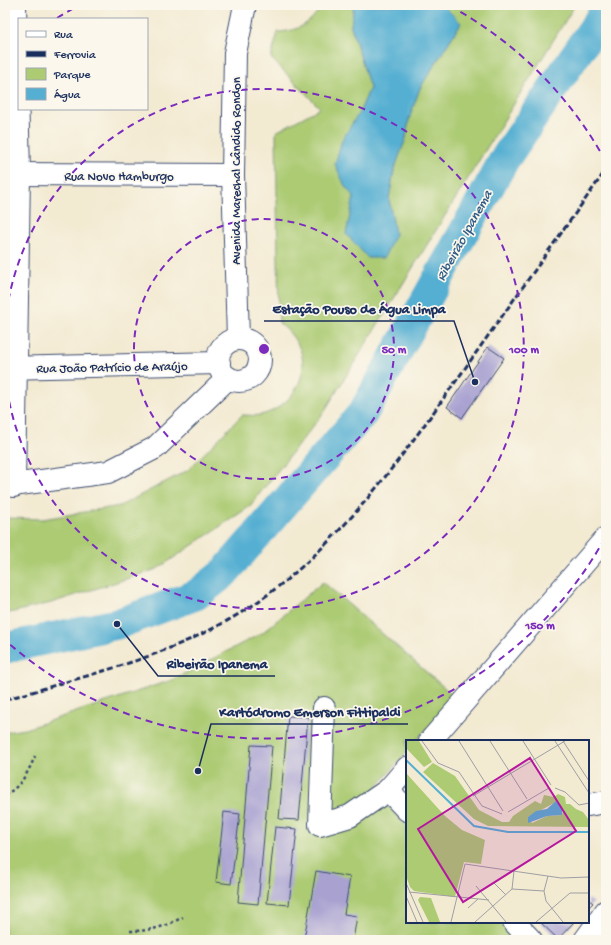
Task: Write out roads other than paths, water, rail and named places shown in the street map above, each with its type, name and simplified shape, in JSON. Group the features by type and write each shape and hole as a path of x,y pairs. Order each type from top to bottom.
{"street":[{"path":"15,5 12,174 10,486 108,472 155,448 223,371 221,349 232,340 238,338 252,342 260,354 260,362 258,368 249,379 242,381 223,371"},
{"name":"Avenida Marechal Cândido Rondon","path":"238,338 233,175 235,53 246,5"},
{"name":"Rua Novo Hamburgo","path":"12,174 233,175"},
{"name":"Rua João Patrício de Araújo","path":"11,368 223,371"},
{"path":"431,740 606,538"},
{"path":"324,708 320,825 350,816 388,790 406,769"},
{"path":"388,790 406,809"},
{"path":"589,805 606,802"},
{"path":"585,940 606,911"},
{"path":"515,923 531,940"}],"water":[{"path":"354,5 443,5 461,23 420,88 409,119 406,138 394,170 389,199 395,234 384,258 368,258 346,234 354,197 345,186 335,164 342,140 360,111 370,88 351,26"}],"waterway":[{"name":"Ribeirão Ipanema","path":"5,648 117,624 196,595 223,574 363,413 504,160 606,10"}],"railway":[{"path":"5,699 98,673 148,657 196,637 241,613 293,575 347,522 394,465 461,374 606,170"}],"place":[{"name":"Estação Pouso de Água Limpa","path":"475,382"},
{"name":"Ribeirão Ipanema","path":"117,624"},
{"name":"Kartódromo Emerson Fittipaldi","path":"198,771"}]}
